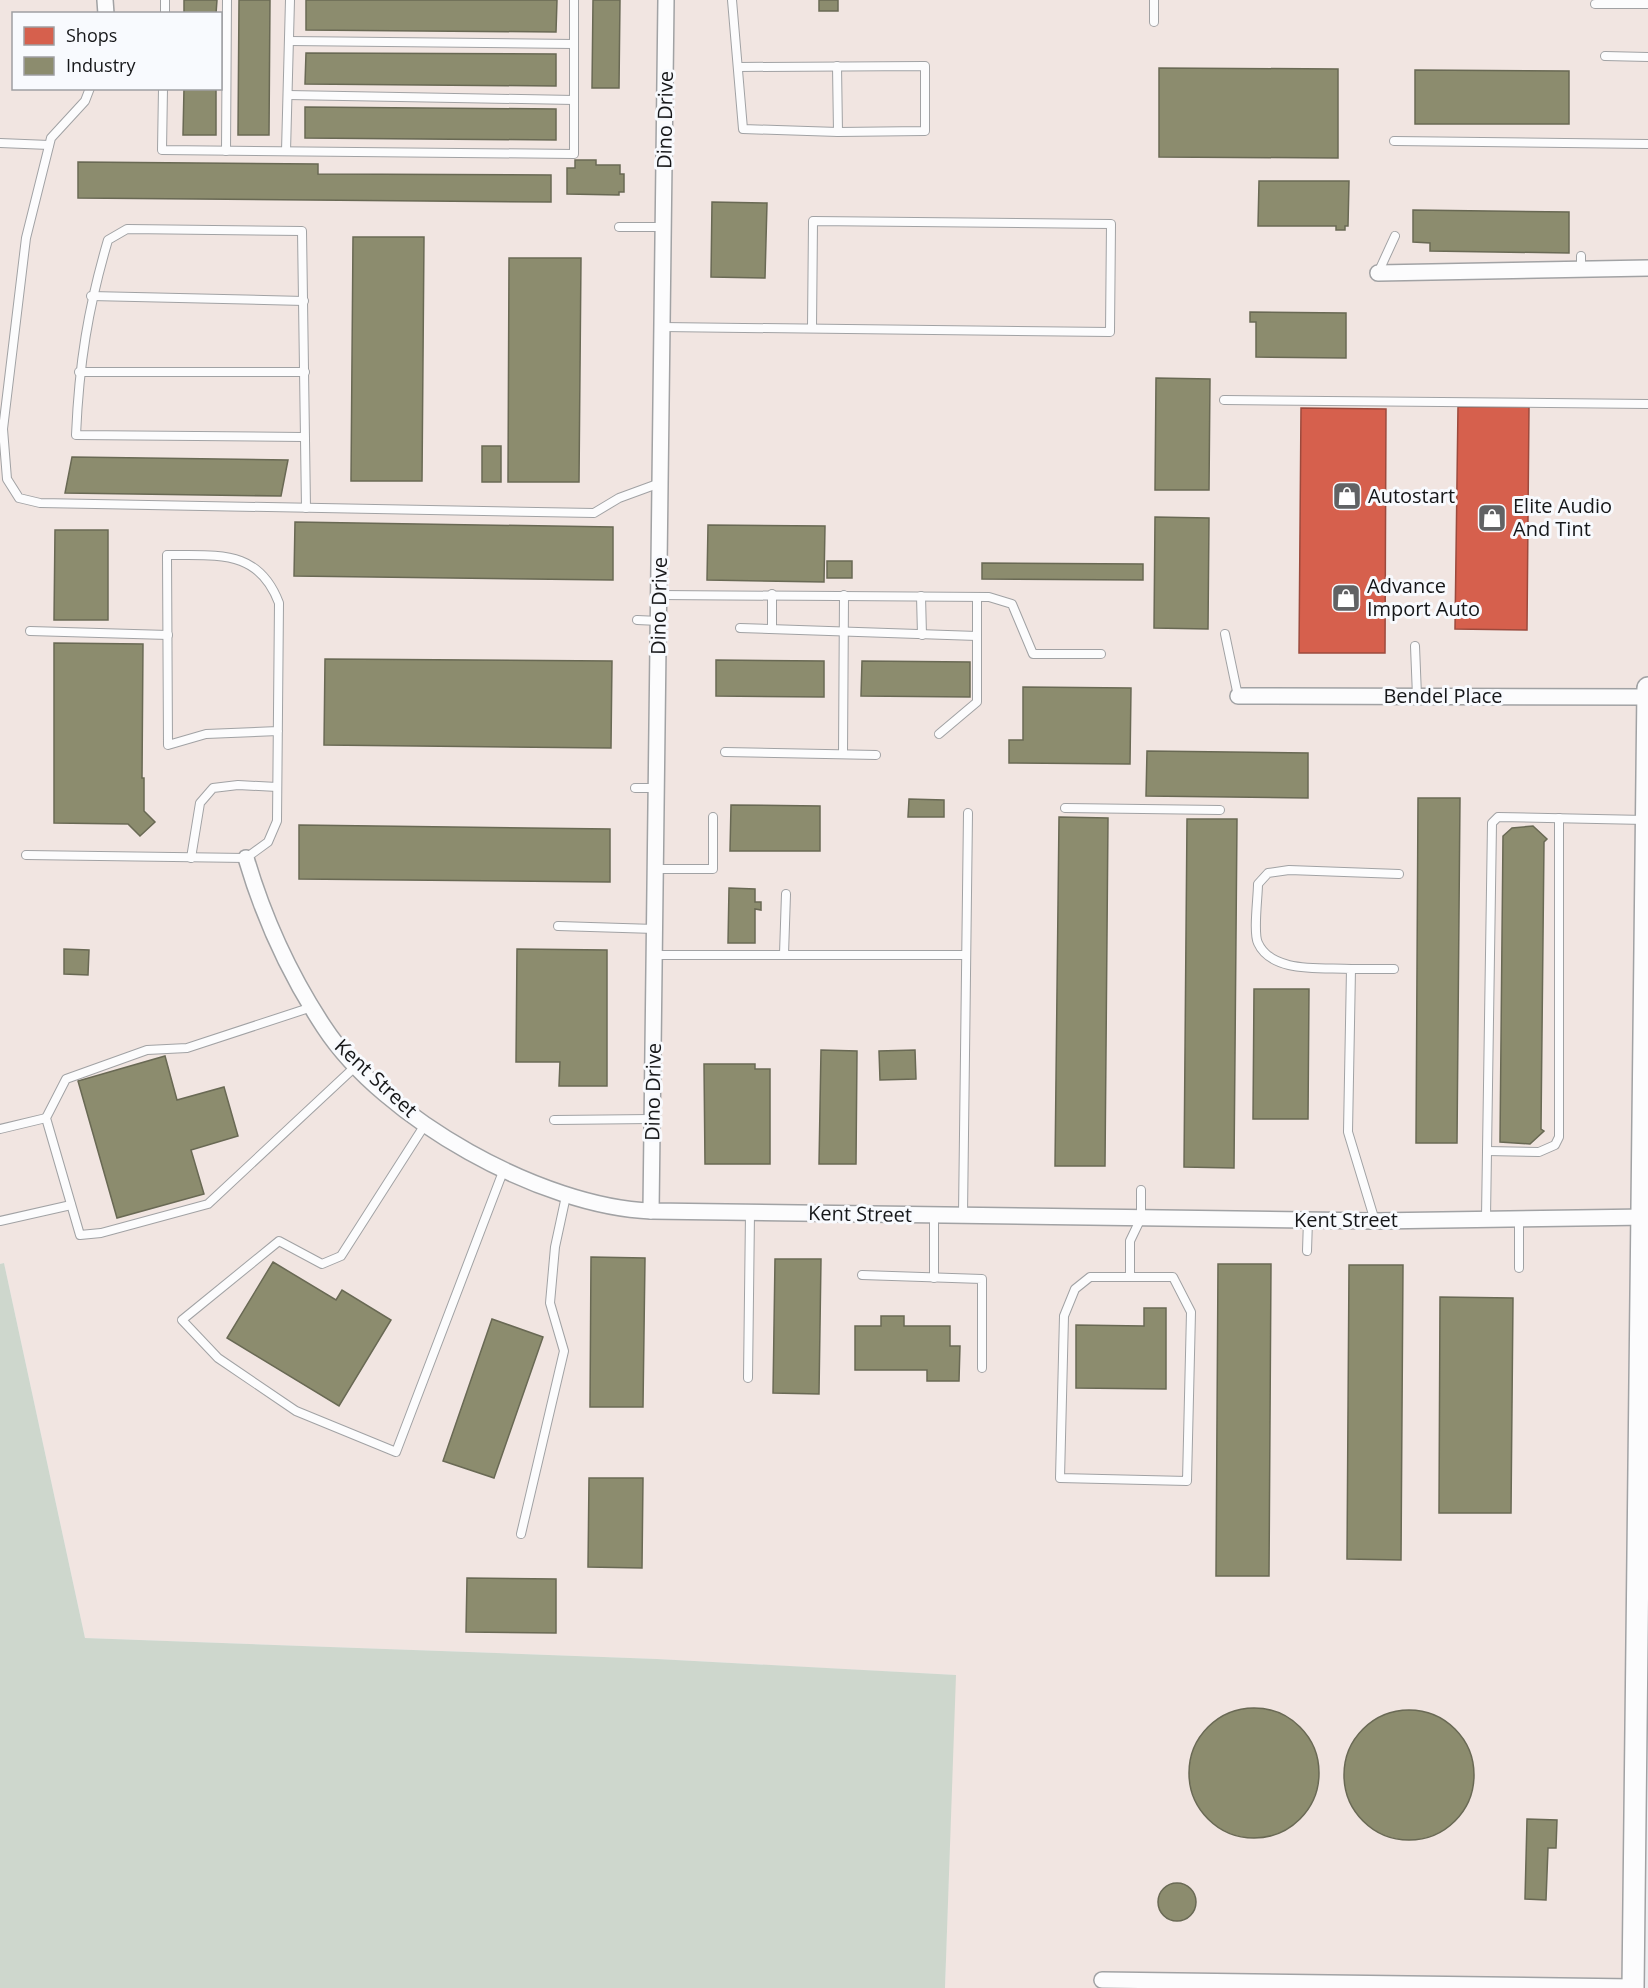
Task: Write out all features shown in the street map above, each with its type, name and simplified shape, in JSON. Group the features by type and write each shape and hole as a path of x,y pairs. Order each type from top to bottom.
{"main road":[{"path":"1633,1988 1645,1217 1648,688"}],"street":[{"name":"Dino Drive","path":"651,1211 666,0"},
{"path":"1378,273 1581,263 1648,268"},
{"name":"Bendel Place","path":"1238,696 1648,698"},
{"name":"Kent Street","path":"246,858 260,903 278,946 325,1029 357,1065 390,1096 426,1123 483,1160 566,1196 626,1210 750,1213 1375,1221 1486,1217 1519,1219 1645,1217"},
{"path":"1102,1980 1187,1985 1633,1988"}],"lane":[{"path":"226,0 226,151"},
{"path":"286,151 290,0"},
{"path":"164,90 162,150 574,154 574,0"},
{"path":"732,0 743,129 838,132 925,131 925,66 739,67"},
{"path":"1154,0 1154,22"},
{"path":"1595,4 1648,4"},
{"path":"289,41 574,44"},
{"path":"1605,56 1648,57"},
{"path":"837,66 838,132"},
{"path":"89,90 85,101 51,138 27,238 4,383 3,468 19,498 40,502 594,513 618,498 660,483"},
{"path":"288,94 574,100"},
{"path":"1394,141 1648,144"},
{"path":"0,143 50,145"},
{"path":"662,327 1110,332 1112,224 813,221 812,328"},
{"path":"619,227 664,227"},
{"path":"303,437 76,435 79,372 91,296 108,240 127,228 302,231 306,372 303,437 306,508"},
{"path":"1378,273 1395,236"},
{"path":"91,296 304,302"},
{"path":"79,372 306,372"},
{"path":"1224,400 1648,404"},
{"path":"26,855 246,858 268,843 277,821 277,787 278,731 279,603 272,582 236,557 167,555 168,745 206,734 278,731"},
{"path":"771,594 772,629"},
{"path":"659,595 977,597 1012,604 1033,654 1101,654"},
{"path":"843,754 844,595"},
{"path":"921,596 922,635"},
{"path":"939,734 977,702 977,597"},
{"path":"637,620 658,621"},
{"path":"740,628 976,636"},
{"path":"30,631 168,635"},
{"path":"1225,634 1238,696"},
{"path":"1416,646 1417,696"},
{"path":"725,752 876,755"},
{"path":"191,858 200,803 213,788 277,787"},
{"path":"635,788 656,788"},
{"path":"1065,808 1220,810"},
{"path":"963,1215 968,813"},
{"path":"656,869 712,869 713,817"},
{"path":"1486,1217 1492,823 1498,817 1647,820"},
{"path":"1487,1151 1539,1152 1555,1145 1558,1137 1559,818"},
{"path":"1394,969 1284,965 1266,955 1257,942 1258,884 1268,873 1289,870 1399,874"},
{"path":"784,954 786,894"},
{"path":"558,926 655,929"},
{"path":"655,955 965,955"},
{"path":"1351,969 1348,1132 1375,1221"},
{"path":"312,1007 187,1048 147,1050 66,1079 46,1118 80,1235 101,1233 208,1204 357,1065"},
{"path":"0,1129 46,1118"},
{"path":"554,1120 652,1119"},
{"path":"426,1123 341,1256 321,1264 279,1241 182,1320 218,1358 296,1411 396,1452 504,1169"},
{"path":"1130,1277 1130,1241 1141,1218 1141,1190"},
{"path":"521,1534 564,1351 550,1303 555,1247 566,1196"},
{"path":"0,1221 71,1205"},
{"path":"748,1378 750,1213"},
{"path":"934,1215 934,1278"},
{"path":"1519,1219 1519,1268"},
{"path":"1307,1251 1308,1220"},
{"path":"862,1275 982,1279 982,1368"},
{"path":"1173,1276 1191,1312 1187,1481 1060,1478 1064,1316 1075,1290 1090,1277 1130,1277 1173,1276"}],"shaded area":[{"path":"0,0 1648,0 1648,688 1633,1988 945,1988 955,1675 657,1659 85,1638 4,1263 0,1264"},
{"path":"4,1263 85,1638 657,1659 956,1675 945,1988 0,1988 0,1264"}],"building: Shops":[{"name":"Elite Audio And Tint","path":"1458,407 1529,407 1527,630 1455,629"},
{"path":"1301,408 1386,409 1385,653 1299,653"}],"building: Industry":[{"path":"184,0 217,0 216,12 184,12"},
{"path":"239,0 270,0 269,135 238,135"},
{"path":"306,0 557,0 556,32 306,30"},
{"path":"593,0 620,0 619,88 592,88"},
{"path":"819,0 838,0 838,11 819,11"},
{"path":"306,53 556,54 556,86 305,84"},
{"path":"1159,68 1338,69 1338,158 1159,157"},
{"path":"1415,70 1569,71 1569,124 1415,124"},
{"path":"184,90 216,90 216,135 183,135"},
{"path":"305,107 556,109 556,140 305,138"},
{"path":"575,160 596,160 596,165 620,165 620,174 624,174 624,192 619,192 619,195 567,194 567,168 575,168"},
{"path":"78,162 318,164 318,174 551,175 551,202 78,198"},
{"path":"1259,181 1349,181 1348,226 1345,226 1345,230 1336,230 1336,226 1258,226"},
{"path":"712,202 767,203 765,278 711,277"},
{"path":"1413,210 1569,212 1569,253 1430,251 1430,243 1413,242"},
{"path":"353,237 424,237 422,481 351,481"},
{"path":"509,258 581,258 579,482 508,482"},
{"path":"1250,312 1346,313 1346,358 1256,357 1256,322 1250,322"},
{"path":"1156,378 1210,379 1209,490 1155,490"},
{"path":"482,446 501,446 501,482 482,482"},
{"path":"72,457 288,460 281,496 65,493"},
{"path":"1155,517 1209,518 1208,629 1154,628"},
{"path":"295,522 613,527 613,580 294,576"},
{"path":"708,525 825,526 824,582 707,580"},
{"path":"55,530 108,530 108,620 54,620"},
{"path":"827,561 852,561 852,578 827,578"},
{"path":"982,563 1143,564 1143,580 982,579"},
{"path":"54,643 143,644 142,778 144,778 144,811 155,822 140,836 128,824 54,823"},
{"path":"325,659 612,661 611,748 324,745"},
{"path":"716,660 824,661 824,697 716,696"},
{"path":"862,661 970,662 970,697 861,696"},
{"path":"1023,687 1131,688 1130,764 1009,763 1009,740 1023,740"},
{"path":"1147,751 1308,753 1308,798 1146,796"},
{"path":"1418,798 1460,798 1457,1143 1416,1143"},
{"path":"909,799 944,800 944,817 908,817"},
{"path":"731,805 820,806 820,851 730,851"},
{"path":"1059,817 1108,818 1105,1166 1055,1166"},
{"path":"1187,819 1237,819 1234,1168 1184,1167"},
{"path":"299,825 610,829 610,882 299,879"},
{"path":"1533,826 1547,839 1544,842 1541,1129 1544,1131 1530,1144 1500,1142 1503,836 1512,828"},
{"path":"729,888 755,889 755,902 761,902 761,910 755,909 755,943 728,943"},
{"path":"64,949 89,950 88,975 64,974"},
{"path":"517,949 607,950 607,1086 559,1086 560,1062 516,1062"},
{"path":"1254,989 1309,989 1308,1119 1253,1119"},
{"path":"821,1050 857,1051 856,1164 819,1164"},
{"path":"915,1050 916,1079 880,1080 879,1051"},
{"path":"165,1056 177,1100 224,1087 238,1136 191,1150 204,1194 117,1218 78,1081"},
{"path":"704,1064 755,1064 755,1069 770,1069 770,1164 705,1164"},
{"path":"591,1257 645,1258 643,1407 590,1407"},
{"path":"775,1259 821,1259 819,1394 773,1393"},
{"path":"273,1262 336,1300 342,1290 391,1320 339,1406 227,1338"},
{"path":"1218,1264 1271,1264 1269,1576 1216,1576"},
{"path":"1349,1265 1403,1265 1401,1560 1347,1559"},
{"path":"1440,1297 1513,1298 1511,1513 1439,1513"},
{"path":"1144,1308 1166,1308 1166,1389 1076,1388 1076,1325 1144,1326"},
{"path":"881,1316 904,1316 904,1326 950,1326 950,1346 960,1346 959,1381 927,1381 927,1370 855,1370 855,1326 881,1326"},
{"path":"492,1319 543,1337 494,1478 443,1461"},
{"path":"589,1478 643,1478 642,1568 588,1567"},
{"path":"467,1578 556,1579 556,1633 466,1632"},
{"path":"1254,1708 1279,1713 1300,1727 1314,1748 1319,1773 1314,1798 1300,1819 1279,1833 1254,1838 1229,1833 1208,1819 1194,1798 1189,1773 1194,1748 1208,1727 1229,1713"},
{"path":"1409,1710 1434,1715 1455,1729 1469,1750 1474,1775 1469,1800 1455,1821 1434,1835 1409,1840 1384,1835 1363,1821 1349,1800 1344,1775 1349,1750 1363,1729 1384,1715"},
{"path":"1527,1819 1557,1820 1556,1848 1548,1848 1546,1900 1525,1899"},
{"path":"1177,1883 1190,1889 1196,1902 1190,1915 1177,1921 1164,1915 1158,1902 1164,1889"}],"place":[{"name":"Autostart","path":"1347,496"},
{"name":"Elite Audio And Tint","path":"1492,518"},
{"name":"Advance Import Auto","path":"1346,598"}]}
